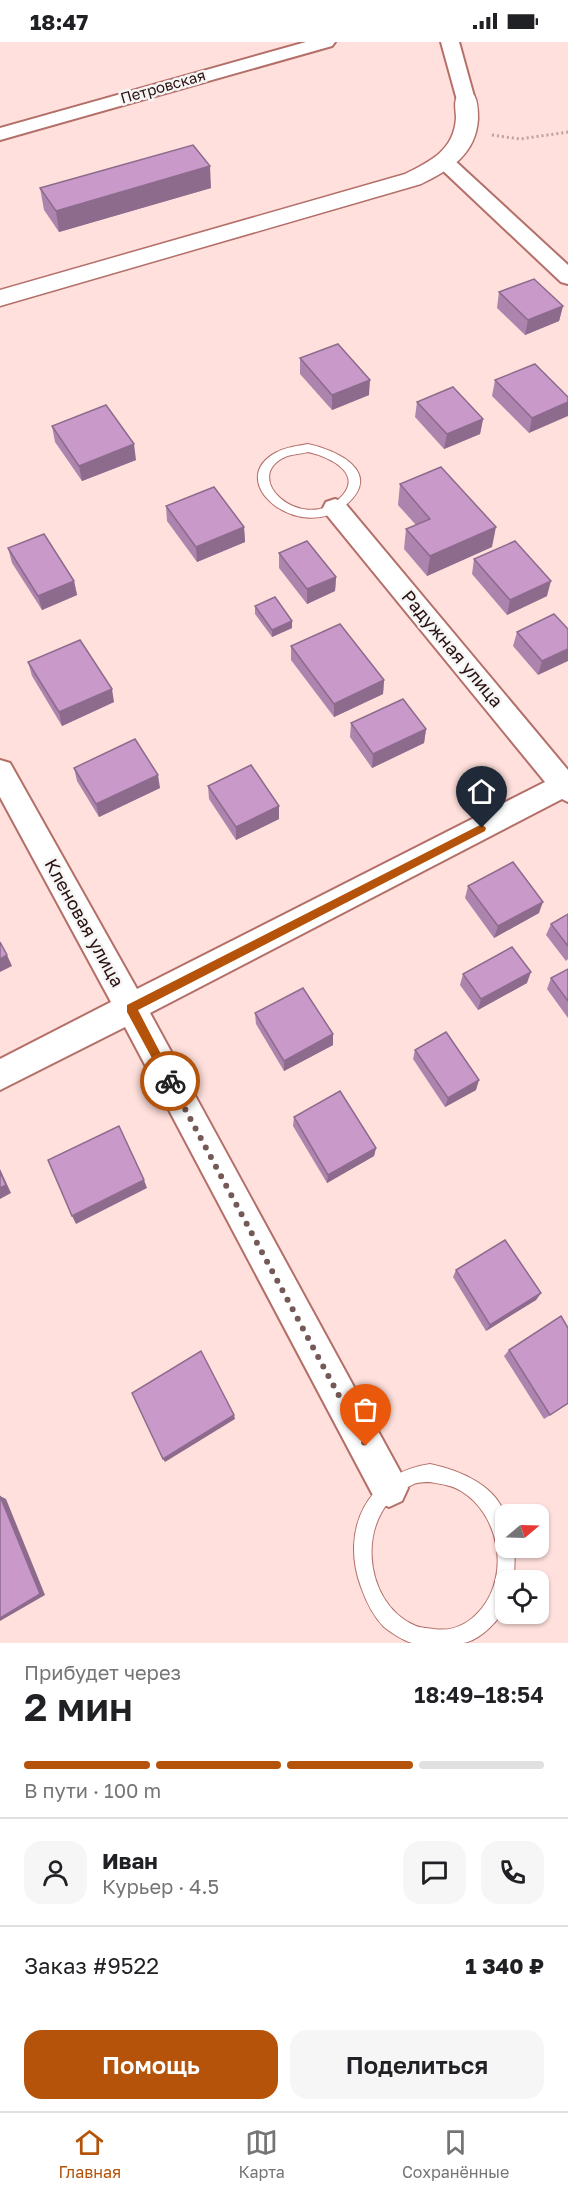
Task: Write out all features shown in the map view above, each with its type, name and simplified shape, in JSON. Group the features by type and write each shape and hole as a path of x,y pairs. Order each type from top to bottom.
{"street":[{"name":"Петровская","path":"0,134 326,42"},
{"path":"0,298 414,179 446,163 464,141 466,126 466,100 450,42"},
{"path":"446,163 568,277"},
{"name":"Радужная улица","path":"335,507 567,786"},
{"name":"Кленовая улица","path":"0,771 131,1008 389,1488"},
{"path":"0,1075 567,786"}],"lane":[{"path":"294,449 322,450 334,454 352,471 354,481 352,491 346,500 335,507 305,514 282,507 266,494 262,483 264,472 270,462 294,449"},
{"path":"430,1473 453,1478 473,1489 490,1507 502,1530 507,1556 505,1582 496,1605 480,1625 458,1637 432,1640 406,1633 384,1615 369,1590 361,1562 362,1533 372,1508 389,1488 409,1477 430,1473"}],"path":[{"path":"466,126 506,139 532,138 568,132"}],"building":[{"path":"193,145 210,166 56,211 40,188"},
{"path":"534,279 563,306 528,320 499,292"},
{"path":"338,344 370,380 332,395 300,358"},
{"path":"535,364 568,397 568,402 532,418 495,380"},
{"path":"453,387 483,419 447,434 417,402"},
{"path":"106,405 134,444 79,466 52,426"},
{"path":"441,467 496,527 430,556 406,529 430,519 400,484"},
{"path":"214,487 244,527 196,547 166,506"},
{"path":"44,534 74,581 38,596 8,548"},
{"path":"307,541 336,577 307,589 279,553"},
{"path":"515,541 551,581 510,600 474,559"},
{"path":"275,597 292,621 272,630 255,606"},
{"path":"554,614 568,629 568,649 542,661 517,632"},
{"path":"340,624 384,680 334,704 291,646"},
{"path":"80,640 112,689 59,712 28,662"},
{"path":"403,699 426,729 373,754 351,723"},
{"path":"135,739 158,775 96,804 74,768"},
{"path":"251,765 279,806 236,827 208,786"},
{"path":"513,862 543,902 498,926 468,886"},
{"path":"568,914 568,946 551,924"},
{"path":"0,942 7,955 0,959"},
{"path":"512,947 531,972 481,999 463,974"},
{"path":"568,969 568,1001 551,978"},
{"path":"303,988 333,1034 284,1061 255,1013"},
{"path":"446,1032 479,1080 448,1098 415,1050"},
{"path":"340,1091 376,1148 328,1175 294,1117"},
{"path":"119,1126 144,1180 72,1216 48,1160"},
{"path":"0,1172 6,1185 0,1188"},
{"path":"505,1240 541,1293 490,1325 456,1270"},
{"path":"561,1316 568,1328 568,1403 550,1415 509,1350"},
{"path":"201,1351 234,1415 163,1459 132,1393"},
{"path":"0,1496 40,1594 0,1618"}],"way so far":[{"path":"170,1081 366,1446"}],"route":[{"path":"170,1081 131,1008 482,828"}]}
